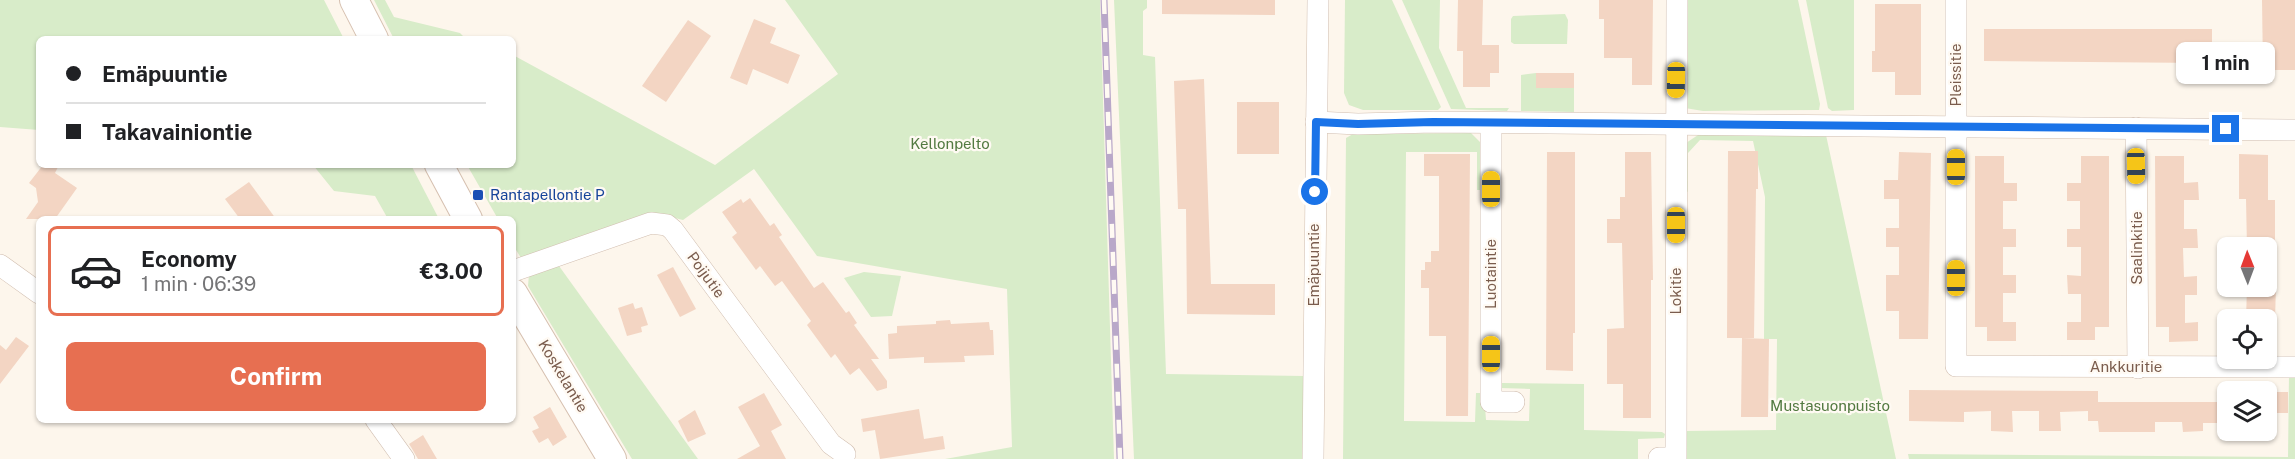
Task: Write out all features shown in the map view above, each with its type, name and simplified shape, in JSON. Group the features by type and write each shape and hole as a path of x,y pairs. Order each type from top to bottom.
{"main road":[{"path":"354,0 372,36"},
{"path":"441,168 466,216"},
{"name":"Koskelantie","path":"516,298 612,459"}],"street":[{"name":"Emäpuuntie","path":"1313,459 1318,0"},
{"name":"Lokitie","path":"1659,458 1676,458 1677,0"},
{"name":"Pleissitie","path":"1956,0 1956,366"},
{"path":"1316,122 2295,129"},
{"name":"Luotaintie","path":"1491,124 1491,402 1514,402"},
{"name":"Saalinkitie","path":"2136,128 2138,368"},
{"name":"Poijutie","path":"516,271 651,223 667,225 673,230 831,444 845,454"},
{"path":"0,265 36,291"},
{"name":"Ankkuritie","path":"1956,366 2295,367"},
{"path":"378,423 404,459"}],"green space":[{"path":"0,0 324,0 342,36 36,36 36,130 0,127"},
{"path":"374,0 385,0 394,17 460,33 463,36 392,36"},
{"name":"Kellonpelto","path":"785,0 1100,0 1114,459 945,459 1012,447 1007,289 817,256 754,169 683,220 659,214 521,258 516,250 516,216 496,216 469,168 516,168 516,57 715,165 838,74"},
{"path":"1114,0 1147,0 1147,8 1143,11 1143,55 1155,57 1166,374 1304,376 1303,459 1134,459"},
{"path":"1345,0 1392,0 1441,107 1438,110 1363,110 1349,105 1344,93"},
{"path":"1402,0 1440,0 1439,48 1466,108 1509,108 1507,111 1451,109"},
{"path":"1683,0 1798,0 1820,104 1819,110 1703,111 1685,108"},
{"path":"1806,0 1854,0 1854,110 1832,111 1828,108"},
{"path":"1565,14 1568,20 1567,44 1514,44 1511,42 1513,16"},
{"path":"1536,73 1536,88 1574,88 1574,112 1521,111 1521,75"},
{"path":"1471,133 1484,146 1482,190 1477,190 1477,152 1406,152 1404,421 1475,422 1476,393 1484,393 1486,420 1529,421 1530,389 1500,388 1501,383 1584,384 1584,430 1662,432 1665,434 1664,438 1638,439 1638,459 1343,459 1346,138 1353,134"},
{"name":"Mustasuonpuisto","path":"1704,134 1826,135 1896,459 1680,459 1684,431 1776,430 1777,339 1764,339 1765,197 1753,141 1700,140 1688,153 1688,192 1682,189 1686,143"},
{"path":"315,168 413,168 437,216 386,216 375,196 334,191"},
{"path":"559,266 698,459 632,459 528,286 529,274"},
{"path":"864,272 901,276 892,316 871,317 844,278"},
{"path":"2289,374 2295,374 2295,459 1909,459 1908,454 2288,457"}],"building":[{"path":"1162,0 1275,0 1275,15 1162,14"},
{"path":"1458,0 1483,0 1482,45 1499,45 1499,73 1490,73 1490,87 1463,87 1463,51 1457,51"},
{"path":"1599,0 1653,0 1652,85 1632,85 1632,58 1604,58 1604,19 1599,19"},
{"path":"2262,0 2295,0 2295,70 2263,70"},
{"path":"1875,4 1921,4 1921,95 1895,95 1895,72 1872,72 1872,51 1875,51"},
{"path":"754,19 776,28 770,43 800,55 788,84 753,69 747,85 730,78"},
{"path":"688,20 711,36 666,102 642,86"},
{"path":"1984,29 2212,29 2212,55 2203,55 2203,63 1984,61"},
{"path":"1536,73 1574,73 1574,88 1536,88"},
{"path":"1204,79 1211,284 1275,284 1275,315 1187,314 1186,209 1178,209 1174,81"},
{"path":"1237,102 1279,102 1279,154 1237,154"},
{"path":"1728,151 1758,151 1754,338 1727,338"},
{"path":"1547,152 1575,152 1573,371 1546,370"},
{"path":"1625,152 1651,152 1653,280 1651,280 1651,418 1623,418 1623,384 1607,384 1607,329 1624,328 1622,243 1607,243 1607,219 1620,219 1620,197 1625,197"},
{"path":"1899,152 1931,153 1928,339 1899,339 1899,311 1886,311 1886,275 1899,275 1899,247 1886,247 1886,228 1899,228 1899,199 1884,199 1884,180 1898,180"},
{"path":"1424,154 1470,154 1468,416 1446,416 1446,336 1429,336 1429,288 1421,288 1421,270 1425,270 1425,262 1431,262 1431,251 1439,251 1439,176 1424,176"},
{"path":"2239,154 2268,155 2268,200 2275,200 2275,237 2247,237 2246,199 2239,199"},
{"path":"1975,156 2004,156 2004,183 2017,183 2017,201 2003,201 2003,229 2016,229 2016,247 2003,247 2003,275 2016,275 2016,293 2003,293 2003,322 2016,322 2016,341 1987,341 1987,327 1975,327"},
{"path":"2081,156 2109,156 2109,327 2095,327 2095,340 2067,340 2067,322 2081,322 2081,294 2068,294 2067,275 2081,276 2081,247 2067,247 2067,229 2080,229 2080,201 2067,201 2067,183 2081,183"},
{"path":"2155,156 2184,156 2184,183 2198,182 2199,200 2184,200 2184,229 2197,229 2198,248 2183,248 2184,277 2197,276 2197,295 2185,295 2185,323 2198,322 2198,341 2169,342 2169,327 2156,327"},
{"path":"41,168 58,168 55,173 77,188 57,216 36,216 36,219 26,219 38,202 36,188 29,183"},
{"path":"249,182 274,216 238,216 225,199"},
{"path":"750,198 770,226 774,223 782,235 779,237 814,288 823,282 846,313 849,311 857,323 854,325 879,359 871,359 887,381 887,388 877,391 859,368 850,375 835,354 831,358 807,325 811,321 782,281 775,286 760,266 756,270 732,237 737,233 722,212 741,199 743,203"},
{"path":"673,267 696,309 680,317 657,275"},
{"path":"2247,297 2276,297 2275,309 2246,309"},
{"path":"633,303 635,309 642,307 648,325 641,327 642,332 627,336 618,308"},
{"path":"950,320 951,324 989,322 990,330 993,330 994,355 964,356 965,362 924,363 924,357 889,359 888,334 897,333 897,326 936,324 936,321"},
{"path":"16,337 29,346 0,384 0,345 6,350"},
{"path":"1742,338 1769,339 1768,417 1741,417"},
{"path":"1909,390 2098,391 2098,402 2217,402 2217,423 2203,423 2203,431 2183,432 2182,422 2155,422 2155,432 2099,432 2098,421 2088,421 2088,411 2060,412 2061,431 2039,431 2039,411 2012,411 2013,432 1991,431 1991,411 1964,412 1964,422 1909,421"},
{"path":"2277,392 2288,392 2288,413 2277,413"},
{"path":"764,393 782,425 771,431 786,459 737,459 760,446 738,407"},
{"path":"550,407 567,437 553,446 548,438 539,443 532,431 539,428 533,417"},
{"path":"919,409 924,439 943,436 945,449 880,459 875,430 863,432 861,419"},
{"path":"695,410 706,434 688,442 678,421"},
{"path":"423,435 437,459 418,459 409,444"}],"railway":[{"path":"1104,0 1120,459"}],"place":[{"name":"Rantapellontie P","path":"478,195"}],"route":[{"path":"1315,192 1316,122 1340,124 1433,122 2226,129"}]}
